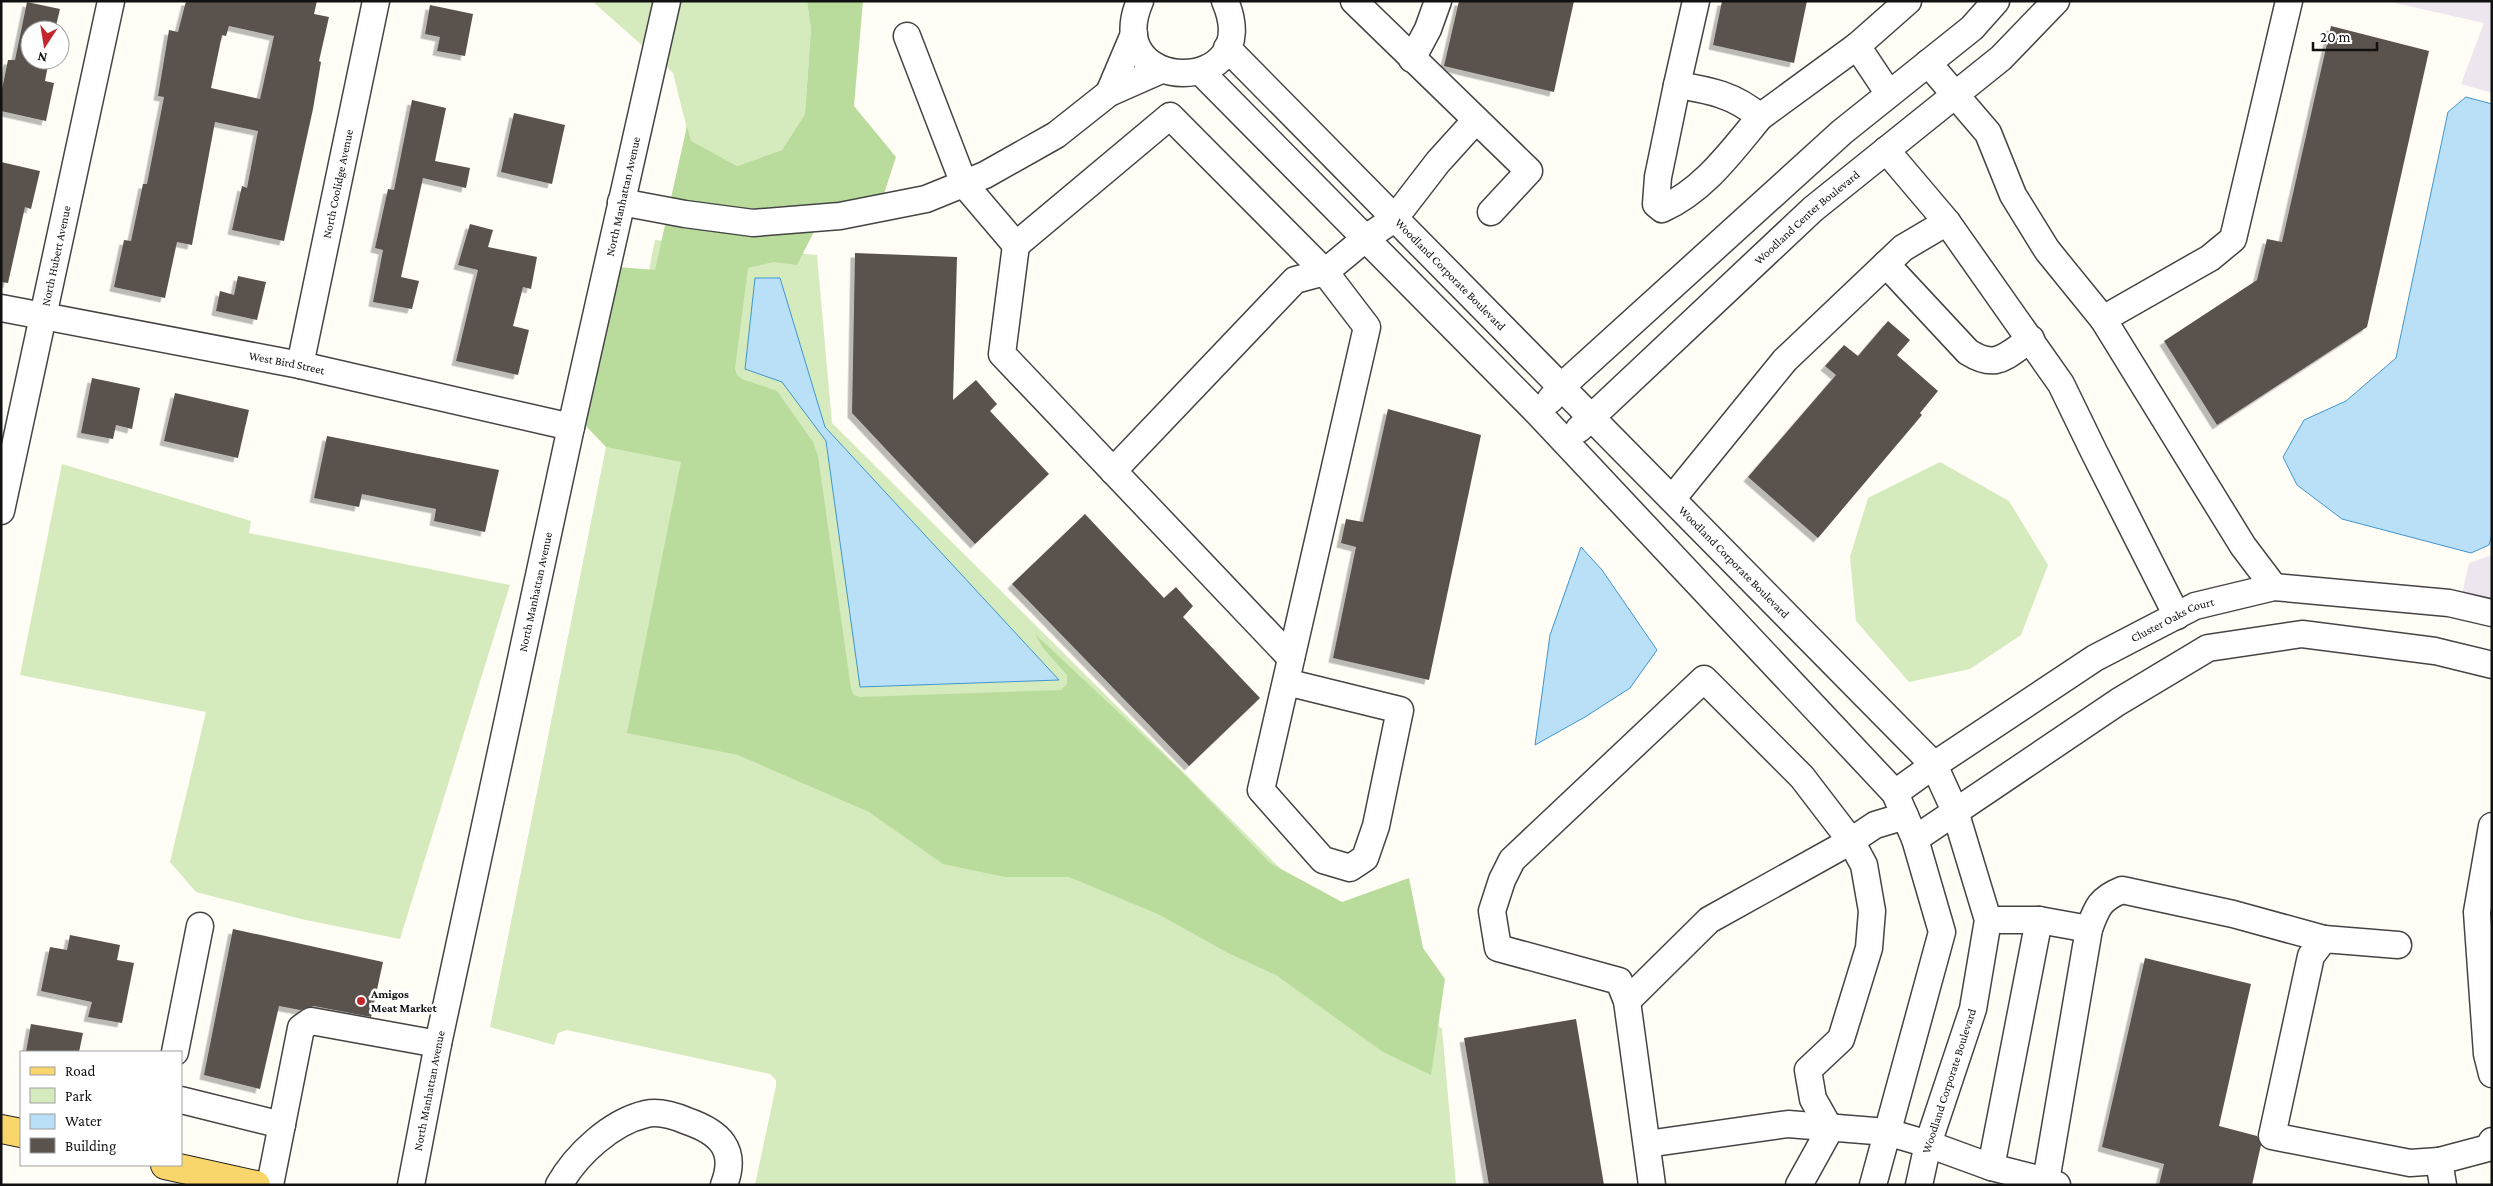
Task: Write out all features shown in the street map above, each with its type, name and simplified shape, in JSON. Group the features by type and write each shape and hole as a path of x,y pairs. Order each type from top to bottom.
{"main road":[{"path":"1,1129 20,1133"},
{"path":"170,1166 256,1185"}],"street":[{"name":"North Hubert Avenue","path":"1,511 111,1"},
{"name":"North Coolidge Avenue","path":"300,365 376,1"},
{"name":"North Manhattan Avenue","path":"411,1185 438,1044 571,427 666,1"},
{"path":"1135,12 1139,49 1148,61 1161,70 1174,74 1188,75 1201,72 1216,62 1227,48 1232,32 1231,15 1225,1"},
{"path":"1354,1 1529,171 1492,212"},
{"path":"1412,59 1428,29 1438,1"},
{"path":"1696,1 1658,177 1656,204 1662,209 1680,201 1701,184 1760,118 1857,46 1908,1"},
{"path":"1539,414 1561,387 1834,139 1972,28 1996,1"},
{"name":"Woodland Center Boulevard","path":"1566,443 1590,417 1814,209 2001,58 2056,1"},
{"path":"2103,319 2210,258 2233,240 2289,1"},
{"path":"1109,93 1135,12"},
{"path":"908,36 964,184 1016,245"},
{"path":"1857,46 1882,99 1895,143 1947,222 2061,384 2177,616"},
{"name":"Woodland Corporate Boulevard","path":"1227,48 1934,765 1955,811 1988,920 1973,1010 1928,1144 1919,1185"},
{"path":"1928,63 1988,133 2013,195 2047,250 2103,319 2243,546 2274,587"},
{"path":"622,202 686,214 753,223 840,216 926,198 986,175 1056,134 1109,93 1161,70"},
{"path":"1201,72 1539,414 1905,816 1942,932 1873,1185"},
{"path":"1677,85 1722,94 1746,105 1760,118"},
{"path":"1016,245 1002,354 1113,471 1288,670 1400,710 1376,826 1365,858 1350,868 1324,860 1261,790 1288,670 1367,327 1325,272 1170,116 1016,245"},
{"path":"1113,471 1295,280 1325,272 1366,238 1394,219 1438,162 1476,120"},
{"path":"1672,499 1785,360 1903,248 1947,222"},
{"path":"1886,264 1968,352 1982,361 1995,361 2031,339"},
{"name":"West Bird Street","path":"1,308 300,365 571,427"},
{"name":"Cluster Oaks Court","path":"1905,816 1934,765 2096,658 2195,606 2274,587 2449,603 2492,613"},
{"path":"1627,1001 1709,920 1851,841 1875,825 1905,816 1955,811 2118,702 2208,648 2302,634 2435,651 2492,665"},
{"path":"1652,1185 1627,1001 1619,981 1498,948 1492,911 1502,880 1512,860 1704,679 1802,777 1851,841 1864,865 1872,911 1869,948 1841,1039 1808,1070 1813,1100 1830,1129"},
{"path":"2492,826 2477,912 2487,1054 2492,1074"},
{"path":"1647,1144 1788,1124 1830,1129 1887,1132 1928,1144 1991,1167 2049,1183 2090,929 2094,915 2106,897 2122,890 2233,914 2324,939 2398,945"},
{"path":"1988,920 2039,920 2090,929"},
{"path":"1991,1167 2039,920"},
{"path":"175,1051 200,926"},
{"path":"2324,939 2311,956 2272,1136 2410,1164 2441,1173 2488,1148 2492,1141"},
{"path":"270,1185 301,1028 311,1021 438,1044"},
{"path":"182,1100 282,1125"},
{"path":"559,1185 569,1168 599,1140 625,1121 648,1114 673,1115 708,1128 718,1136 726,1149 731,1168 724,1185"},
{"path":"1799,1185 1830,1129"}],"shaded area":[{"path":"2386,1 2492,1 2492,93 2461,84 2484,23"},
{"path":"2492,555 2492,601 2462,594 2469,563"}],"green space":[{"path":"592,1 655,1 645,48"},
{"path":"678,1 807,1 811,29 805,114 782,150 737,166 690,141 673,73 664,64"},
{"path":"807,1 863,1 854,106 896,157 879,209 818,224 797,265 774,262 748,268 735,369 737,375 742,379 777,391 813,442 818,456 851,689 854,695 860,697 1061,690 1067,684 1067,675 1043,648 1035,634 1178,768 1270,863 1342,902 1409,878 1423,948 1445,979 1431,1075 1383,1052 1276,975 1228,953 1158,914 1069,877 1005,877 943,864 869,812 738,755 627,733 681,462 606,447 583,423 618,267 655,270 687,126 691,141 737,166 782,150 805,114 811,29"},
{"path":"655,240 817,255 832,423 1442,1029 1456,1185 755,1185 776,1086 776,1080 770,1074 567,1030 558,1033 554,1045 490,1027 606,447 614,448"},
{"path":"1940,462 2009,501 2048,565 2021,635 1970,669 1909,682 1856,621 1850,557 1868,498"},
{"path":"62,464 251,521 249,533 510,585 400,939 301,919 196,892 170,862 206,712 20,675"}],"water":[{"path":"2466,97 2492,104 2492,534 2489,545 2471,553 2342,519 2297,485 2283,457 2304,420 2346,401 2396,358 2448,112"},
{"path":"755,278 780,278 825,427 1059,680 860,687 826,441 782,382 745,369"},
{"path":"1581,547 1602,570 1657,650 1630,688 1585,717 1535,745 1550,635"}],"building":[{"path":"186,1 317,1 314,14 329,17 319,61 321,62 313,109 284,241 232,230 242,186 247,188 258,131 215,122 192,245 177,242 165,298 114,287 124,240 131,241 143,184 147,184 164,97 158,96 169,30 178,32","holes":["229,26 274,36 260,99 211,88 222,35 226,36"]},
{"path":"1459,1 1574,1 1554,92 1444,66"},
{"path":"1722,1 1807,1 1794,63 1713,45"},
{"path":"27,2 60,9 57,20 23,20"},
{"path":"430,5 473,14 465,56 437,51 440,37 425,34"},
{"path":"2331,26 2429,51 2367,327 2217,425 2164,341 2257,280 2267,239 2282,242"},
{"path":"20,36 20,70 47,70 45,81 54,83 46,121 1,111 1,94 8,60 15,60"},
{"path":"412,100 446,108 435,161 470,168 466,188 423,178 401,277 419,281 412,309 373,302 383,250 375,248 388,189 394,190"},
{"path":"514,113 565,125 552,184 501,172"},
{"path":"1,162 40,171 31,209 25,207 8,283 1,282"},
{"path":"470,224 493,230 488,247 537,257 531,289 523,287 513,326 529,330 518,375 456,361 478,270 458,265"},
{"path":"855,253 957,257 953,400 976,380 997,404 990,411 1049,474 975,544 852,413"},
{"path":"238,276 266,282 257,320 216,311 220,291 234,295"},
{"path":"1888,321 1910,340 1897,355 1938,391 1920,413 1922,415 1818,538 1748,477 1836,375 1825,366 1844,345 1858,356"},
{"path":"92,378 140,388 132,429 116,425 113,439 81,433"},
{"path":"175,393 249,410 238,458 164,441"},
{"path":"1388,409 1481,435 1429,680 1333,658 1356,547 1341,543 1346,519 1363,522"},
{"path":"327,436 499,470 485,532 434,521 436,509 362,494 359,507 314,498"},
{"path":"1085,514 1164,598 1176,587 1193,606 1183,617 1260,698 1189,766 1012,584"},
{"path":"233,929 383,962 371,1017 314,1006 300,1010 279,1006 260,1089 204,1075"},
{"path":"70,935 120,945 117,960 134,963 122,1023 88,1017 92,1002 41,991 50,947 67,950"},
{"path":"2145,958 2251,984 2219,1126 2257,1136 2261,1145 2252,1185 2159,1185 2164,1164 2102,1147"},
{"path":"1576,1019 1604,1185 1489,1185 1464,1038"},
{"path":"31,1024 83,1033 79,1051 26,1051"}],"place":[{"name":"Amigos Meat Market","path":"361,1001"}]}
